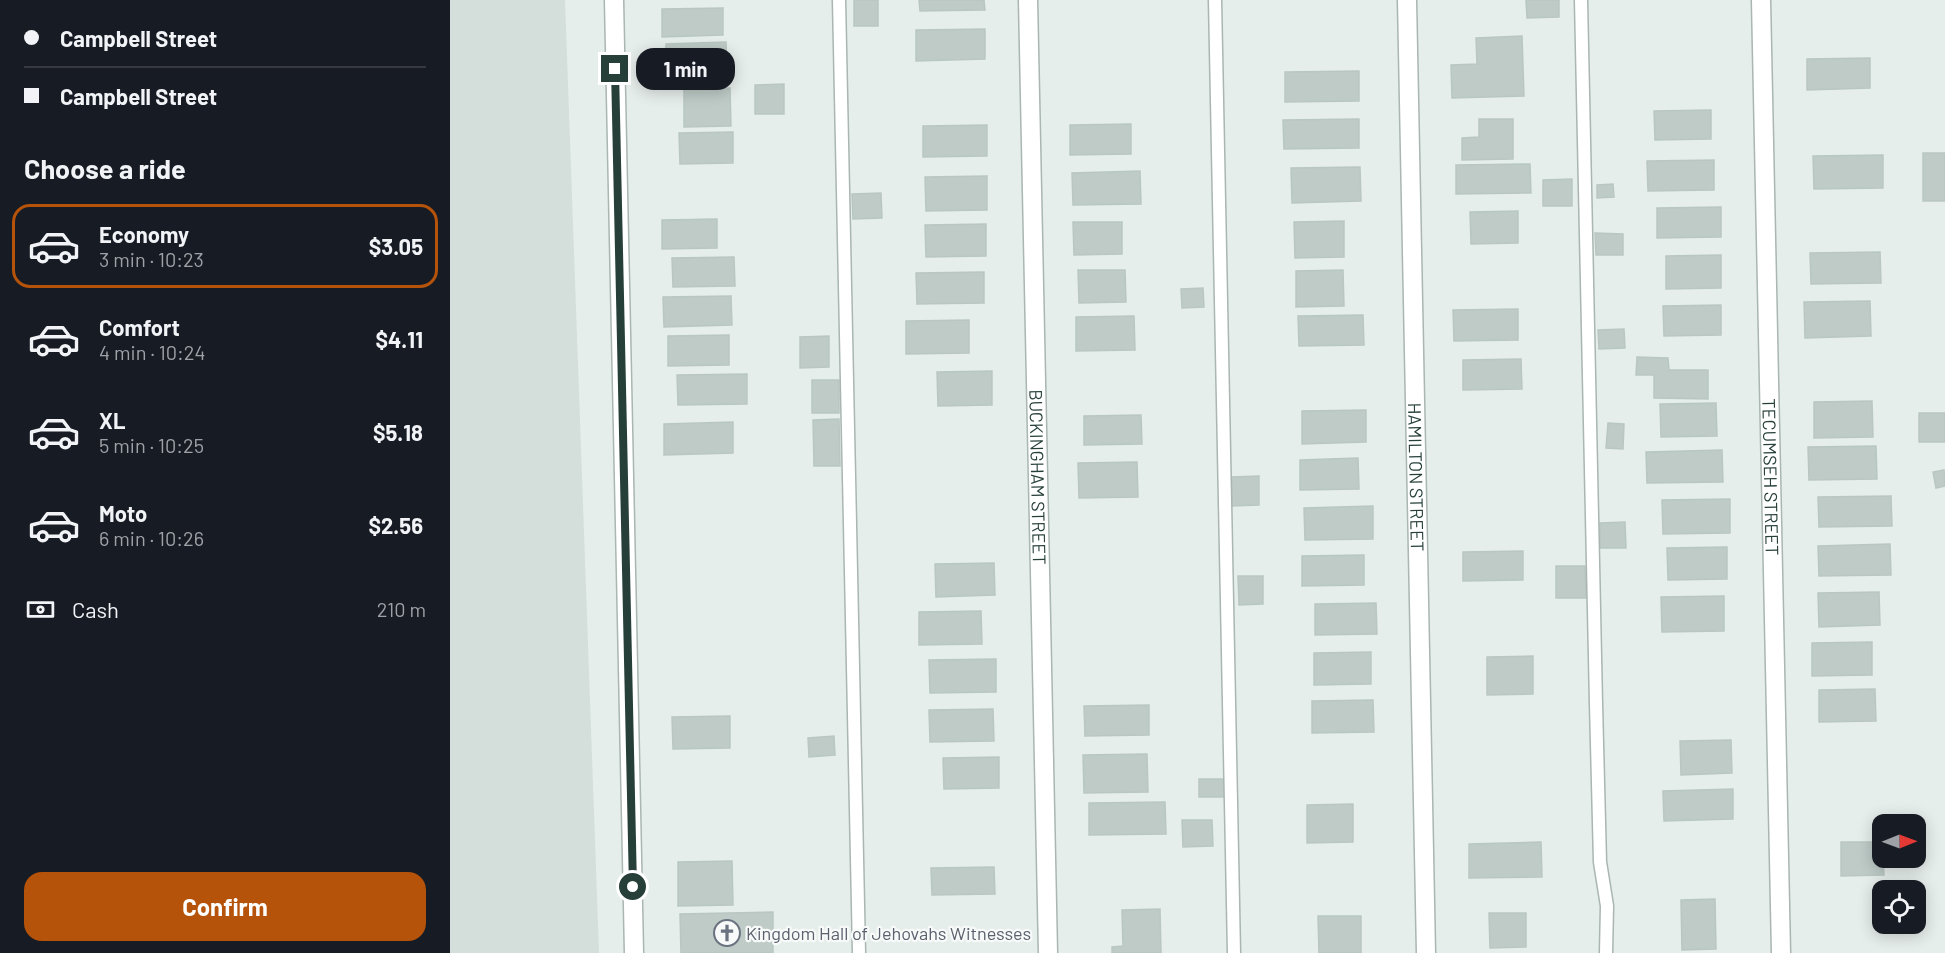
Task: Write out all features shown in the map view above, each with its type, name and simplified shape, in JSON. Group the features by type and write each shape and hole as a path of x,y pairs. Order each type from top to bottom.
{"street":[{"path":"614,0 634,953"},
{"name":"BUCKINGHAM STREET","path":"1028,0 1048,953"},
{"name":"HAMILTON STREET","path":"1407,0 1426,953"},
{"name":"TECUMSEH STREET","path":"1761,0 1781,953"}],"lane":[{"path":"839,0 859,953"},
{"path":"1215,0 1234,953"},
{"path":"1581,0 1600,862 1607,906 1606,953"}],"shaded area":[{"path":"450,0 565,0 599,953 450,953"}],"building":[{"path":"854,0 878,0 878,26 854,26"},
{"path":"919,0 984,0 985,10 920,11"},
{"path":"1526,0 1559,0 1559,17 1527,18"},
{"path":"723,8 723,35 662,37 662,9"},
{"path":"985,29 985,59 916,61 916,30"},
{"path":"1522,36 1524,96 1452,98 1451,65 1477,64 1476,38"},
{"path":"726,42 727,71 666,72 666,44"},
{"path":"1870,58 1870,88 1807,90 1807,59"},
{"path":"1359,71 1359,101 1285,102 1285,72"},
{"path":"784,84 784,114 755,114 755,85"},
{"path":"730,88 731,126 684,127 684,89"},
{"path":"1711,110 1711,139 1655,140 1654,111"},
{"path":"1359,119 1359,148 1284,149 1283,120"},
{"path":"1479,119 1513,119 1513,159 1462,160 1462,138 1479,137"},
{"path":"1131,124 1131,154 1070,155 1070,125"},
{"path":"987,125 987,156 923,157 923,126"},
{"path":"733,132 733,163 680,164 679,133"},
{"path":"1923,153 1945,153 1945,201 1923,201"},
{"path":"1883,155 1883,188 1814,189 1813,156"},
{"path":"1714,160 1714,190 1648,191 1647,161"},
{"path":"1530,164 1531,193 1456,194 1456,165"},
{"path":"1360,167 1361,201 1292,203 1291,168"},
{"path":"1140,171 1141,204 1073,205 1072,173"},
{"path":"987,176 987,210 926,211 925,177"},
{"path":"1572,179 1572,206 1543,206 1543,180"},
{"path":"1613,184 1614,197 1597,198 1597,185"},
{"path":"881,193 882,218 853,219 852,194"},
{"path":"1721,207 1721,237 1657,238 1657,208"},
{"path":"1518,211 1518,243 1471,244 1470,212"},
{"path":"717,219 717,248 662,249 662,220"},
{"path":"1344,221 1344,257 1295,258 1294,222"},
{"path":"1073,222 1122,222 1122,254 1074,255"},
{"path":"986,224 986,256 926,257 925,225"},
{"path":"1595,233 1623,234 1623,255 1596,255"},
{"path":"1880,252 1881,283 1811,284 1810,253"},
{"path":"1721,255 1721,288 1666,289 1666,256"},
{"path":"734,257 735,286 673,287 672,258"},
{"path":"1078,270 1125,270 1126,302 1079,303"},
{"path":"1343,270 1344,306 1296,307 1296,271"},
{"path":"984,272 984,303 917,304 916,273"},
{"path":"1203,288 1204,307 1182,308 1181,289"},
{"path":"731,296 732,325 664,327 663,297"},
{"path":"1870,301 1871,336 1805,338 1804,302"},
{"path":"1721,305 1721,335 1664,336 1663,306"},
{"path":"1518,309 1518,340 1454,341 1453,310"},
{"path":"1363,315 1364,345 1299,346 1298,316"},
{"path":"1134,316 1135,350 1076,351 1076,317"},
{"path":"969,320 969,353 906,354 906,321"},
{"path":"1624,329 1625,348 1599,349 1598,330"},
{"path":"729,335 729,365 668,366 668,336"},
{"path":"829,336 829,367 800,368 800,337"},
{"path":"1637,357 1668,358 1669,370 1708,370 1708,399 1654,398 1654,375 1636,375"},
{"path":"1521,359 1522,389 1463,390 1463,360"},
{"path":"992,371 992,405 938,406 937,372"},
{"path":"747,374 747,404 678,405 677,375"},
{"path":"812,380 839,380 839,413 812,413"},
{"path":"1872,401 1873,437 1814,438 1814,402"},
{"path":"1716,403 1717,436 1661,437 1660,404"},
{"path":"1366,410 1366,442 1302,444 1302,411"},
{"path":"1919,413 1945,413 1945,442 1919,442"},
{"path":"1141,415 1142,444 1084,445 1084,416"},
{"path":"839,419 840,466 814,466 813,420"},
{"path":"733,422 733,453 664,455 664,424"},
{"path":"1608,423 1624,424 1623,449 1606,448"},
{"path":"1876,446 1877,479 1809,480 1808,447"},
{"path":"1722,450 1723,482 1647,483 1646,452"},
{"path":"1358,458 1359,489 1300,490 1300,460"},
{"path":"1137,462 1138,497 1079,498 1078,463"},
{"path":"1944,470 1945,486 1936,488 1933,472"},
{"path":"1259,476 1259,505 1232,506 1231,477"},
{"path":"1891,496 1892,526 1819,527 1818,497"},
{"path":"1730,499 1730,533 1663,534 1662,500"},
{"path":"1373,506 1373,539 1305,540 1304,508"},
{"path":"1625,522 1626,548 1600,548 1600,523"},
{"path":"1890,544 1891,575 1819,576 1818,546"},
{"path":"1727,547 1727,579 1668,580 1667,548"},
{"path":"1523,551 1523,580 1463,581 1463,552"},
{"path":"1364,555 1364,585 1302,586 1302,556"},
{"path":"994,563 995,595 936,597 935,564"},
{"path":"1556,566 1585,566 1586,598 1556,598"},
{"path":"1238,576 1263,576 1263,604 1239,605"},
{"path":"1879,592 1880,625 1819,627 1818,593"},
{"path":"1724,596 1724,631 1662,632 1661,597"},
{"path":"1376,603 1377,634 1315,635 1315,604"},
{"path":"981,611 982,644 919,645 919,612"},
{"path":"1872,642 1872,675 1812,676 1812,643"},
{"path":"1371,652 1371,684 1314,685 1314,653"},
{"path":"1533,656 1533,694 1487,695 1487,657"},
{"path":"996,659 996,692 930,693 929,660"},
{"path":"1875,689 1876,721 1819,722 1819,690"},
{"path":"1373,700 1374,732 1312,733 1312,701"},
{"path":"1149,705 1149,735 1085,736 1084,706"},
{"path":"993,709 994,741 930,742 929,710"},
{"path":"730,716 730,748 673,749 672,717"},
{"path":"834,736 835,755 809,757 808,738"},
{"path":"1731,740 1732,773 1681,775 1680,741"},
{"path":"1147,754 1148,792 1084,793 1083,755"},
{"path":"999,757 999,788 944,789 943,758"},
{"path":"1199,779 1226,779 1226,797 1199,797"},
{"path":"1733,789 1733,819 1664,821 1663,791"},
{"path":"1165,802 1166,834 1089,835 1089,803"},
{"path":"1353,804 1353,842 1307,843 1307,805"},
{"path":"1182,820 1212,820 1213,846 1183,847"},
{"path":"1541,842 1542,877 1469,878 1469,844"},
{"path":"1841,842 1872,842 1872,868 1884,868 1884,875 1841,876"},
{"path":"732,861 733,905 678,906 678,862"},
{"path":"994,867 995,894 932,895 931,868"},
{"path":"1715,899 1716,949 1682,950 1681,900"},
{"path":"1160,909 1161,953 1112,953 1112,947 1123,946 1122,910"},
{"name":"Kingdom Hall of Jehovahs Witnesses","path":"773,912 773,953 681,953 680,914"},
{"path":"1489,913 1526,913 1526,947 1490,948"},
{"path":"1318,916 1361,916 1361,953 1319,953"}],"place":[{"name":"Kingdom Hall of Jehovahs Witnesses","path":"727,933"}],"route":[{"path":"615,69 633,887"}]}
